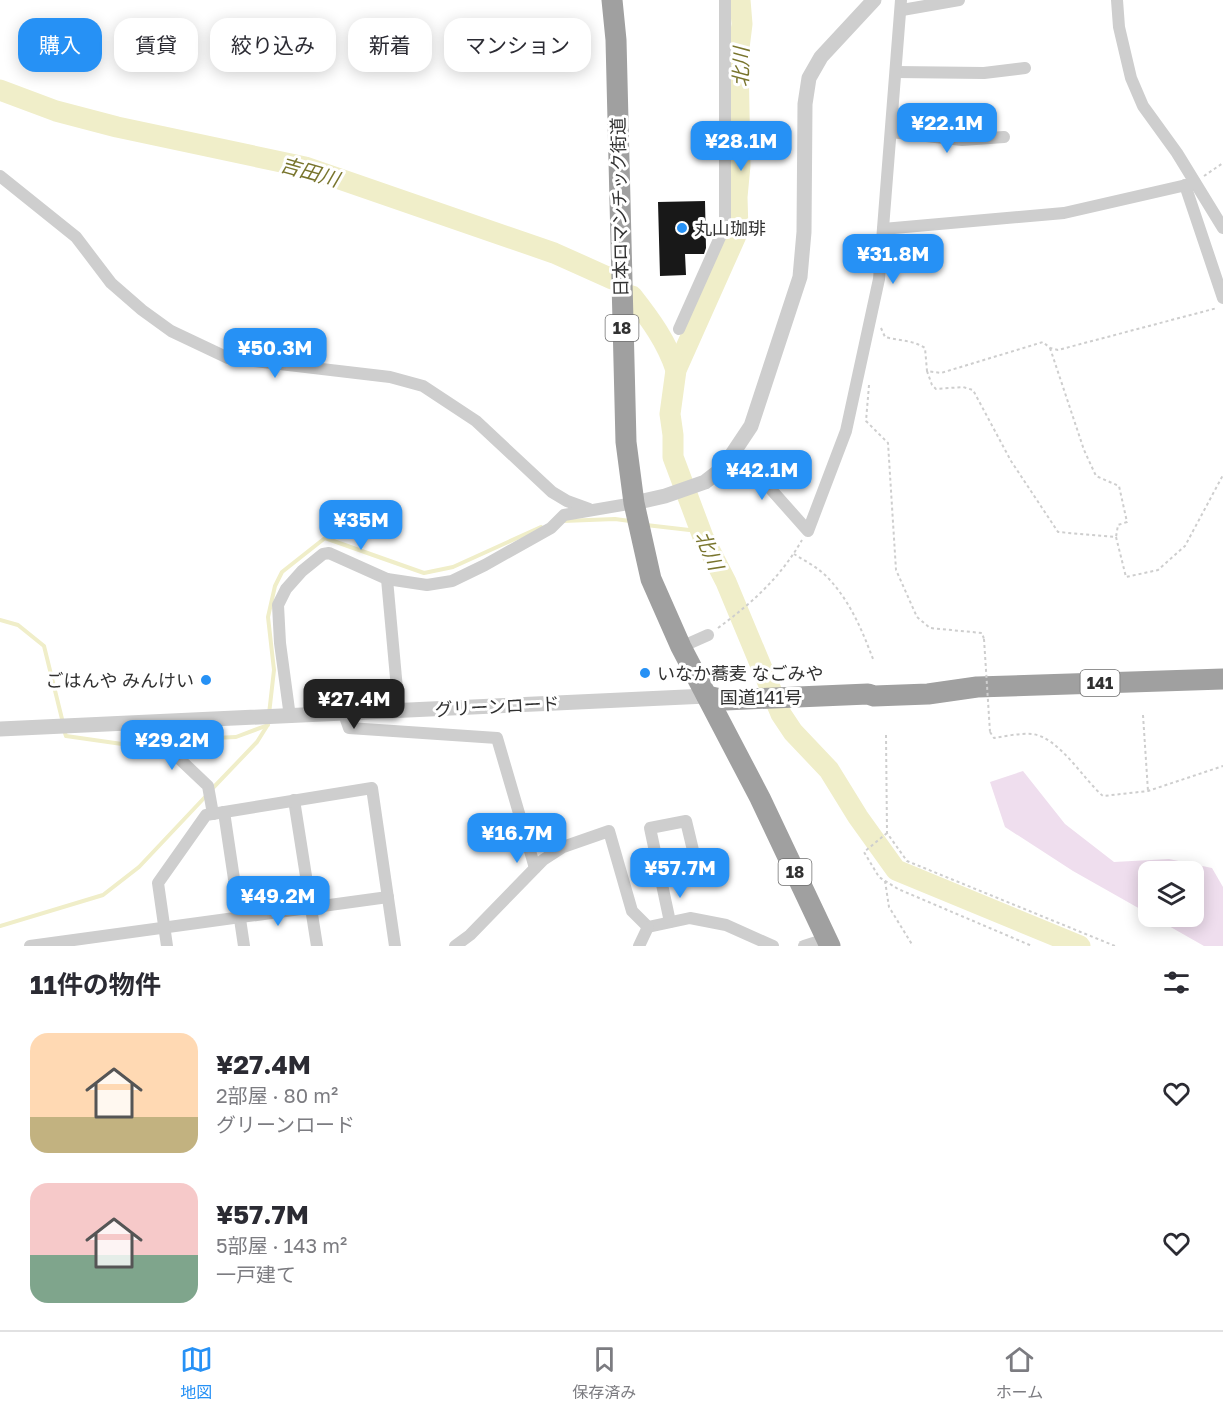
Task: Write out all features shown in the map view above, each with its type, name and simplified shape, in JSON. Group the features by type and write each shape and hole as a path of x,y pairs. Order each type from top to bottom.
{"highway":[{"name":"日本ロマンチック街道","path":"612,0 616,39 626,442 634,502 651,579 681,647 760,798 828,943"},
{"name":"国道141号","path":"707,696 724,700 747,694 783,692 928,694 977,687 1223,679"}],"street":[{"path":"679,329 725,226 725,0"},
{"path":"290,717 280,643 278,605 286,589 322,554 329,553 387,579 427,585 452,581 551,528 564,515 665,496 705,482 723,468 751,426 800,277 804,232 805,104 809,78 821,57 874,0"},
{"path":"733,454 760,477 808,531 846,431 879,279 901,5 959,0"},
{"path":"1117,0 1121,37 1131,78 1143,106 1177,153 1190,184 1223,298"},
{"path":"896,72 984,73 1024,68"},
{"path":"891,132 962,140 1004,137"},
{"path":"0,176 75,237 111,283 171,331 228,358 390,377 423,386 476,421 552,492 589,510"},
{"path":"1190,184 1223,228"},
{"path":"883,229 1064,213 1190,184"},
{"path":"387,579 399,711"},
{"path":"681,647 708,635"},
{"name":"グリーンロード","path":"0,729 707,696"},
{"path":"344,714 349,728 497,738 535,868"},
{"path":"160,722 162,735 168,747 208,786 218,813 244,946"},
{"path":"167,946 158,883 206,815 372,788 395,946"},
{"path":"294,800 318,946"},
{"path":"661,881 690,872 697,867 686,821 650,828 661,881 670,922"},
{"path":"455,946 470,935 543,860 563,847 609,831 632,911 648,927"},
{"path":"30,946 95,942 164,928 388,897"},
{"path":"648,927 690,918 726,925 773,946"},
{"path":"639,946 648,927"},
{"path":"804,946 828,943"}],"path":[{"path":"1190,184 1223,163"},
{"path":"927,371 941,373 1043,342 1050,348 1058,350 1223,306"},
{"path":"880,325 885,337 897,341 916,342 925,348 927,371 936,389 963,387 973,390 1011,461 1058,532 1116,537"},
{"path":"1050,348 1084,450 1096,476 1119,486 1127,522 1118,525 1116,537 1126,577 1158,570 1185,546 1223,475"},
{"path":"870,380 866,421 888,443 896,570 917,617 930,628 982,633 990,732 994,738 1030,734 1043,736 1061,751 1103,796 1148,791 1223,766"},
{"path":"708,635 772,583 808,531"},
{"path":"794,554 827,577 848,604 860,626 873,659"},
{"path":"1143,715 1148,791"},
{"path":"886,735 887,833 907,861 1115,946"},
{"path":"887,833 864,852 879,876 885,881 898,889 1032,946"},
{"path":"885,881 889,907 913,946"}],"shaded area":[{"path":"1023,771 1065,824 1114,862 1169,859 1179,861 1138,861 1138,908 1073,871 1005,827 990,782"},
{"path":"1204,866 1212,868 1223,887 1223,946 1204,946 1171,927 1204,927"}],"building":[{"name":"丸山珈琲","path":"705,201 706,248 704,254 685,254 686,275 660,276 658,202"}],"waterway":[{"name":"北川","path":"740,0 742,24 738,56 740,165 737,197 738,231 676,370 670,414 673,457 703,537 726,582 781,714 793,732 829,770 858,817 896,870 1080,946"},
{"name":"吉田川","path":"0,90 56,111 117,127 305,167 554,253 612,279"},
{"name":"吉田川","path":"632,296 663,340 676,370"},
{"path":"563,521 615,519 630,521"},
{"path":"646,525 698,531 703,537"},
{"path":"269,714 274,670 268,617 275,586 282,572 325,538 424,573 453,567 541,527"},
{"path":"0,620 18,625 44,646 63,723"},
{"path":"64,730 66,736 122,744 236,737 268,725 268,722"},
{"path":"211,790 257,742 267,726"},
{"path":"0,926 103,895 139,867 206,796"}],"place":[{"name":"丸山珈琲","path":"682,228"},
{"name":"いなか蕎麦 なごみや","path":"645,673"},
{"name":"ごはんや みんけい","path":"206,680"}]}
